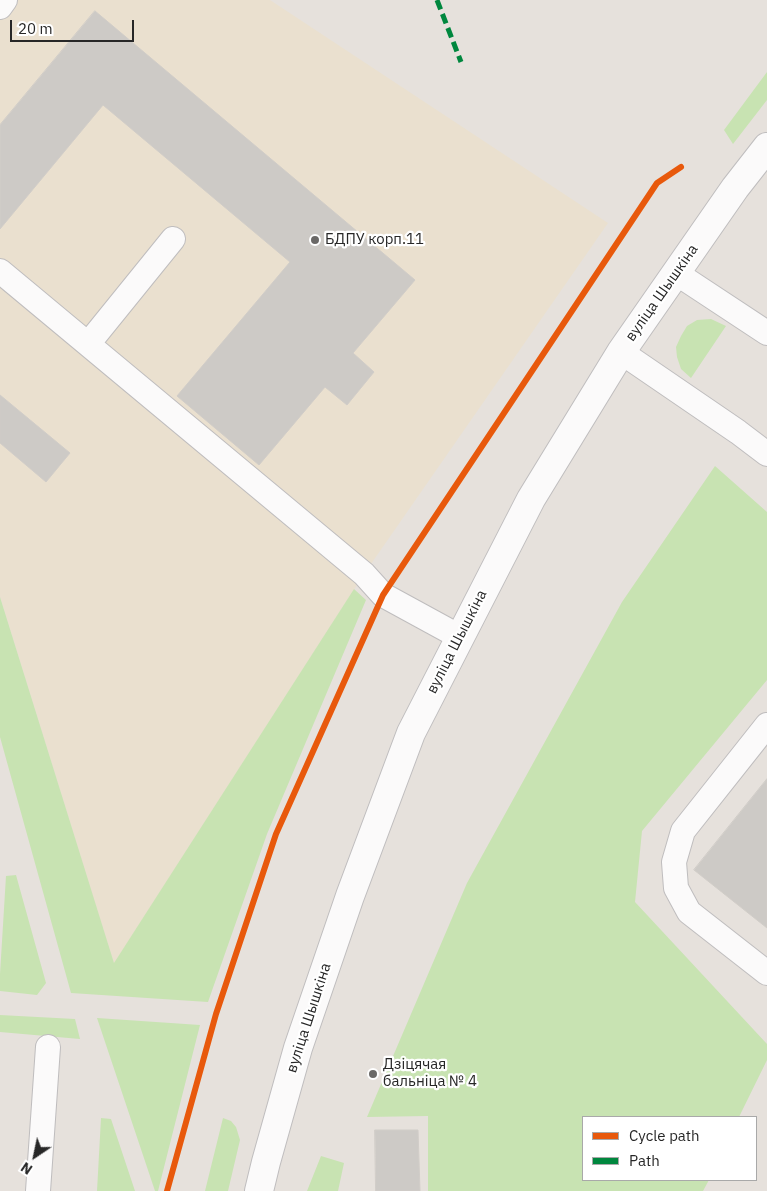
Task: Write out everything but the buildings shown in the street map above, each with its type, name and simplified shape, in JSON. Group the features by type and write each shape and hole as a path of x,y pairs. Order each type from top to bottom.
{"main road":[{"name":"вуліца Шышкіна","path":"259,1191 298,1048 350,896 411,732 532,499 621,352 735,188 767,147"}],"lane":[{"path":"0,7 5,0"},
{"path":"88,344 173,238"},
{"path":"0,271 364,574 383,595 460,637"},
{"path":"676,273 767,333"},
{"path":"621,352 767,454"},
{"path":"767,725 683,831 674,862 676,888 689,912 767,973"},
{"path":"38,1191 48,1048"}],"shaded area":[{"path":"0,0 270,0 608,223 364,574 114,964 0,597"}],"green space":[{"path":"767,72 767,100 733,144 724,130"},
{"path":"711,319 726,326 691,378 681,369 676,347 687,326 697,320"},
{"path":"715,466 767,512 767,680 642,831 635,902 767,1044 767,1060 739,1116 582,1116 582,1181 708,1181 703,1191 428,1191 428,1116 367,1117 467,883 622,602"},
{"path":"354,589 366,600 267,834 208,1002 71,993 0,737 0,597 114,963"},
{"path":"16,875 46,983 37,995 0,991 6,876"},
{"path":"0,1015 75,1019 80,1039 0,1032"},
{"path":"97,1018 200,1025 158,1191 155,1191"},
{"path":"101,1118 111,1119 135,1191 97,1191"},
{"path":"223,1118 231,1121 236,1127 240,1140 228,1191 205,1191"},
{"path":"321,1156 344,1163 338,1191 307,1191"}],"marked path":[{"path":"437,0 461,62"}],"cycle path":[{"path":"167,1191 216,1014 276,834 383,595 657,183 681,167"}],"place":[{"name":"БДПУ корп.11","path":"315,240"},
{"name":"Дзіцячая бальніца № 4","path":"373,1074"}]}
